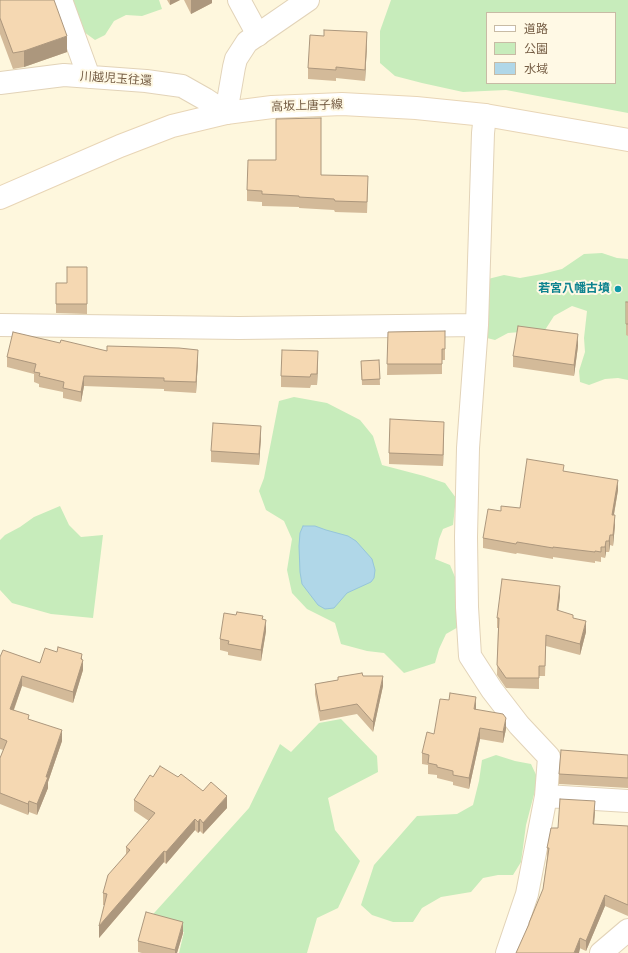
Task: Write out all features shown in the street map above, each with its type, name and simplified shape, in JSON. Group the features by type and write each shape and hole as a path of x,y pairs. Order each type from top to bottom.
{"street":[{"path":"61,0 89,77"},
{"path":"239,0 258,35"},
{"path":"226,113 236,59 247,42 308,0"},
{"name":"川越児玉往還","path":"0,83 64,76 146,81 182,86 226,113"},
{"name":"高坂上唐子線","path":"0,198 128,143 172,126 226,113 272,107 342,104 416,108 485,115 628,140"},
{"path":"485,115 477,325 468,448 466,537 467,607 470,656 492,690 519,725 549,757 546,796 527,894 507,953"},
{"path":"0,325 239,328 477,325"},
{"path":"546,796 628,801"},
{"path":"601,953 628,930"}],"green space":[{"path":"71,0 159,0 162,9 142,16 126,15 114,21 105,35 95,40 84,32"},
{"path":"391,0 628,0 628,113 506,90 463,92 395,76 380,63 380,31"},
{"path":"602,253 617,258 628,259 628,380 618,378 605,379 589,385 580,382 579,371 585,352 584,338 587,311 572,306 554,316 545,330 508,333 495,340 483,337 488,279 504,275 520,278 542,274 562,269 584,254"},
{"path":"294,397 327,403 360,420 373,436 382,465 445,483 456,498 453,525 443,529 439,539 435,559 450,565 455,577 460,626 446,634 439,649 435,663 404,673 384,653 367,651 341,644 335,623 307,609 292,593 287,570 292,539 284,521 266,510 259,491 264,478 279,401"},
{"path":"60,506 69,525 81,537 103,535 93,618 51,614 12,603 0,590 0,540 5,535 34,517"},
{"path":"341,719 377,756 378,772 328,798 335,830 360,861 338,908 317,918 307,953 179,953 184,932 146,922 249,808 280,744 291,752 319,723"},
{"path":"496,755 531,764 538,779 526,825 521,862 513,875 498,875 483,878 471,892 441,897 422,908 413,922 393,922 372,915 361,905 374,865 417,816 457,814 473,805 482,760"}],"water":[{"path":"303,526 315,526 348,536 356,541 372,559 375,570 374,578 371,582 347,593 334,608 325,609 318,605 302,584 299,546 300,533"}],"building":[{"path":"0,0 54,0 67,36 24,51 13,53 0,18"},
{"path":"324,30 367,32 365,70 336,67 336,70 308,68 310,35 324,36"},
{"path":"321,118 321,175 368,176 367,202 335,201 334,199 262,194 262,191 247,190 248,160 276,160 276,119"},
{"path":"67,267 87,267 87,304 56,304 56,283 67,283"},
{"path":"626,302 628,302 628,324 626,324"},
{"path":"518,326 578,334 574,365 513,356"},
{"path":"445,331 445,349 442,349 442,364 387,364 388,332"},
{"path":"13,332 60,343 61,340 107,351 107,346 198,350 196,382 164,381 164,378 84,376 81,392 63,388 64,382 39,376 40,373 34,372 36,364 7,357"},
{"path":"282,350 318,351 317,374 311,374 310,377 281,376"},
{"path":"379,360 380,379 362,380 361,361"},
{"path":"390,419 444,422 443,455 389,453"},
{"path":"213,423 261,426 259,454 211,451"},
{"path":"527,459 564,465 563,471 618,480 612,515 615,515 613,535 610,535 609,541 606,541 605,547 601,547 601,552 553,548 517,542 516,544 483,538 488,509 501,511 501,506 520,508"},
{"path":"502,579 560,586 557,610 573,615 573,618 586,621 580,644 546,635 545,666 539,666 539,678 506,678 497,665 499,618 497,618"},
{"path":"237,612 263,616 262,619 266,620 261,650 228,644 229,641 220,639 224,613 236,615"},
{"path":"58,647 82,654 81,659 83,660 73,692 22,676 10,709 29,715 28,719 62,730 46,777 48,777 37,804 29,801 28,804 0,793 0,758 7,741 0,738 0,657 3,650 40,663 45,648 57,652"},
{"path":"362,673 363,676 383,676 373,722 357,704 320,711 315,684 338,680 338,677"},
{"path":"450,693 476,697 474,709 503,714 506,718 503,732 480,728 469,778 453,775 453,771 428,763 429,755 422,753 427,732 434,734 440,699 449,700"},
{"path":"561,750 628,755 628,778 559,774"},
{"path":"160,766 178,777 181,774 203,791 211,782 227,796 203,823 200,819 198,822 195,819 166,852 164,851 99,926 107,894 103,893 108,875 130,850 126,847 155,813 134,800 150,775 153,777"},
{"path":"560,799 595,801 593,824 628,826 628,905 605,895 586,941 580,938 574,953 516,953 543,889 549,848 547,848 551,828 558,828"},
{"path":"146,912 183,922 175,950 138,941"}],"place":[{"name":"若宮八幡古墳","path":"618,289"}]}
